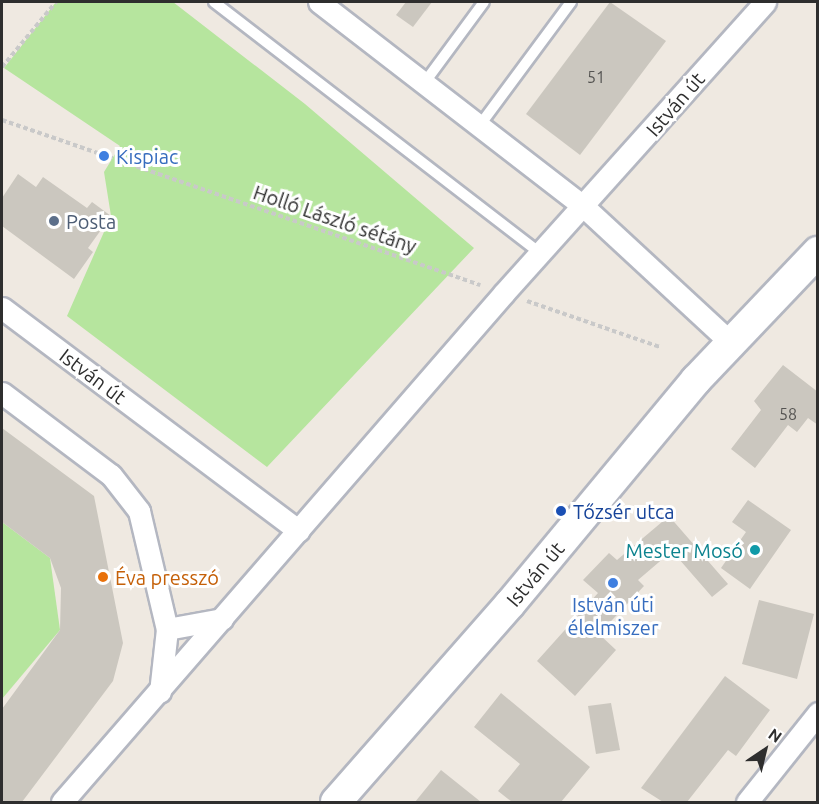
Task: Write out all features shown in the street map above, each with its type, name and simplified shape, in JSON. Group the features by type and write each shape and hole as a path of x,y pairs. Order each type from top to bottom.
{"street":[{"path":"319,2 582,205 730,343"},
{"name":"István út","path":"63,802 504,293 765,2"},
{"name":"István út","path":"336,802 730,343 818,252"},
{"name":"István út","path":"2,308 299,531"},
{"path":"2,393 111,475 139,511 168,628 160,692"},
{"path":"168,628 222,619"},
{"path":"747,802 818,713"}],"lane":[{"path":"214,2 540,253"},
{"path":"425,82 484,2"},
{"path":"480,125 571,2"}],"path":[{"path":"2,67 56,2"},
{"name":"Holló László sétány","path":"2,120 660,347"}],"green space":[{"path":"56,2 173,2 305,104 474,248 267,467 67,316 111,216 104,172 120,146 4,68"},
{"path":"2,522 50,558 60,630 2,699"}],"building":[{"path":"406,2 432,2 413,27 396,15"},
{"path":"610,2 666,41 580,155 526,114"},
{"name":"Posta","path":"18,174 36,187 43,177 87,208 92,202 111,216 88,248 93,252 74,279 2,226 2,198"},
{"path":"783,365 818,392 818,425 808,418 797,432 788,425 755,468 731,449 761,410 754,401"},
{"path":"2,428 94,496 123,643 113,681 22,802 2,802 2,709 60,630 61,588 50,558 2,522"},
{"name":"Mester Mosó","path":"748,500 791,530 750,589 721,568 746,532 732,522"},
{"path":"669,516 728,584 712,597 672,551 638,580 644,586 599,634 616,650 575,696 537,661 598,593 583,580 609,553 617,560"},
{"path":"759,600 814,614 797,679 742,664"},
{"path":"725,676 770,710 736,756 728,750 687,802 663,802 641,788"},
{"path":"501,693 590,767 561,802 512,802 498,791 520,764 474,727"},
{"path":"611,703 620,750 596,754 588,706"},
{"path":"441,770 481,802 415,802"}],"place":[{"name":"Kispiac","path":"104,156"},
{"name":"Posta","path":"54,221"},
{"name":"Tőzsér utca","path":"561,511"},
{"name":"Mester Mosó","path":"755,550"},
{"name":"Éva presszó","path":"103,577"},
{"name":"István úti élelmiszer","path":"613,583"}]}
